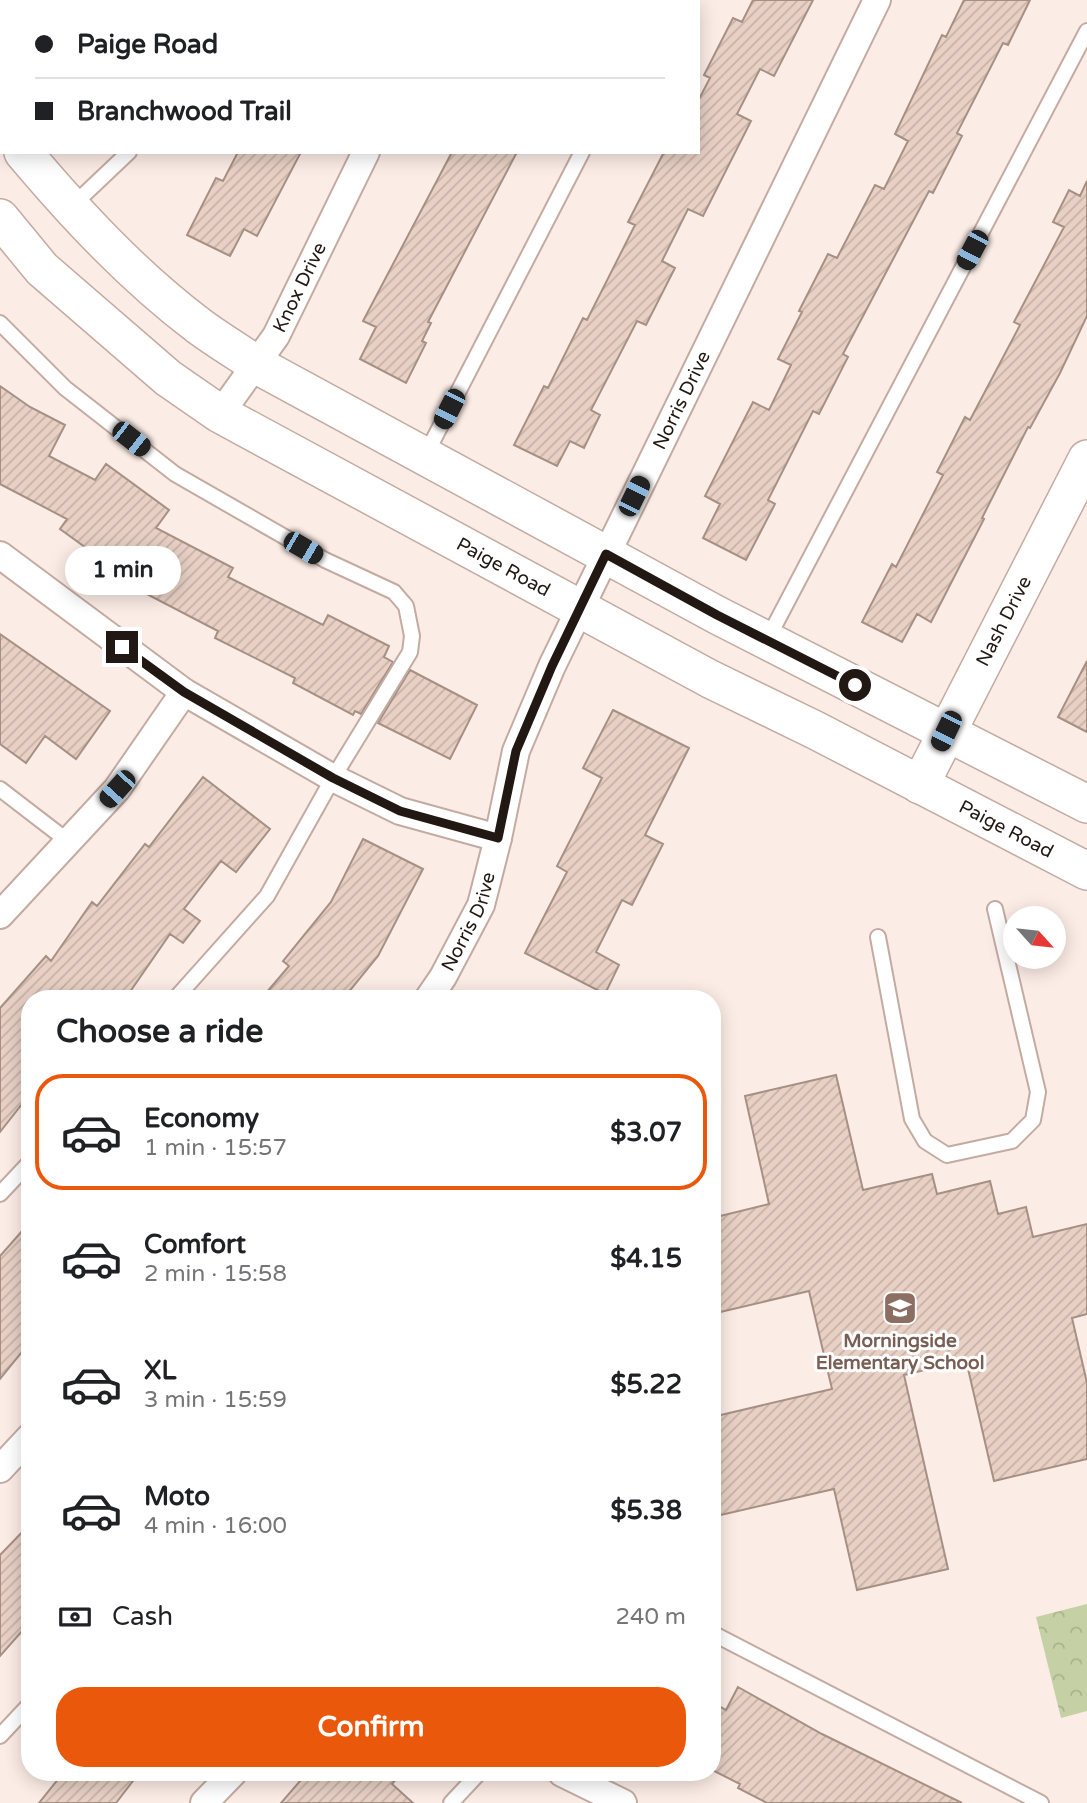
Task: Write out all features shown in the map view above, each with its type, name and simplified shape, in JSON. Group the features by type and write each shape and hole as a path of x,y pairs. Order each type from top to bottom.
{"main road":[{"path":"25,154 71,208 118,256 198,326 257,365 767,640 1087,804"},
{"name":"Paige Road","path":"0,218 41,269 168,378 220,414 579,610 1087,871"},
{"name":"Nash Drive","path":"920,785 1087,459"}],"street":[{"name":"Norris Drive","path":"434,990 481,905 516,751 552,666 877,0"},
{"name":"Knox Drive","path":"220,414 276,336 365,154"},
{"path":"0,555 184,692 333,778 400,811 498,838"},
{"path":"0,915 117,789 184,692"},
{"path":"0,1469 21,1447"},
{"path":"204,1803 225,1781"},
{"path":"578,1781 623,1803"}],"lane":[{"path":"767,640 1087,31"},
{"path":"71,208 126,154"},
{"path":"425,456 581,154"},
{"path":"0,323 65,388 175,474 325,560 394,592 407,606 412,636 410,653 333,778 267,896 183,990"},
{"path":"0,789 69,842"},
{"path":"878,937 912,1119 925,1141 947,1155 1012,1141 1033,1120 1038,1092 995,909"},
{"path":"0,1194 21,1172"},
{"path":"721,1638 1041,1803"},
{"path":"0,1736 21,1714"},
{"path":"451,1803 472,1781"}],"green space":[{"path":"1087,1604 1087,1711 1061,1718 1036,1617"}],"building":[{"path":"753,0 813,0 774,76 760,69 737,114 751,121 703,216 688,209 662,261 675,268 646,325 637,321 591,410 600,415 584,448 570,441 557,466 514,445 544,386 548,388 583,318 587,320 635,225 628,222 663,154 700,154 700,97 710,78 704,75 733,18 742,22"},
{"path":"964,0 1030,0 1008,45 1003,43 957,133 962,136 933,193 929,191 843,354 848,357 819,414 813,411 768,500 775,504 746,560 703,538 720,504 705,496 753,402 769,410 791,365 778,359 802,312 799,311 828,254 837,258 875,185 884,189 908,141 895,134 942,35 946,37"},
{"path":"237,154 300,154 257,236 244,229 230,256 187,235 216,178 223,181"},
{"path":"451,154 516,154 428,322 431,323 422,341 426,343 406,383 360,359 376,327 363,321"},
{"path":"1087,181 1087,316 1060,373 1030,428 1028,427 931,622 917,614 902,642 862,622 892,564 896,567 943,475 937,472 965,417 970,420 1020,325 1014,322 1064,227 1053,222 1069,190 1080,196"},
{"path":"0,386 30,407 65,425 49,456 95,480 106,464 169,510 156,528 233,568 228,577 323,625 328,615 389,646 384,657 393,662 361,714 355,711 353,715 293,683 295,678 215,638 218,631 139,590 140,587 60,529 67,519 0,484"},
{"path":"0,634 110,711 76,759 45,736 26,763 0,744"},
{"path":"1087,661 1087,732 1058,717"},
{"path":"410,670 477,705 450,759 378,723"},
{"path":"613,710 689,748 645,835 663,844 632,905 622,900 596,952 619,965 607,990 597,990 525,953 567,872 557,866 602,778 583,768"},
{"path":"203,777 270,829 236,872 221,861 184,909 200,921 183,943 170,934 131,990 21,990 21,1105 0,1132 0,1008 46,956 51,961 92,902 97,906 145,844 149,847"},
{"path":"363,839 423,869 378,956 350,990 269,990 289,966 283,961 331,902"},
{"path":"836,1075 863,1190 932,1174 937,1194 990,1181 998,1214 1026,1207 1033,1237 1087,1224 1087,1314 1072,1318 1087,1383 1087,1459 994,1481 966,1360 904,1375 948,1569 857,1590 834,1489 721,1515 721,1415 832,1389 809,1291 721,1312 721,1216 769,1204 745,1096"},
{"path":"21,1232 21,1353 0,1379 0,1256"},
{"path":"21,1533 21,1632 0,1656 0,1555"},
{"path":"738,1687 822,1734 962,1803 767,1803 738,1788 740,1784 721,1774 721,1707 726,1710"},
{"path":"57,1781 133,1781 116,1803 39,1803"},
{"path":"300,1781 394,1781 392,1784 413,1803 281,1803"}],"place":[{"name":"Morningside Elementary School","path":"900,1308"}],"route":[{"path":"122,647 184,692 333,778 400,811 498,838 516,751 552,666 606,554 717,615 855,685"}]}
